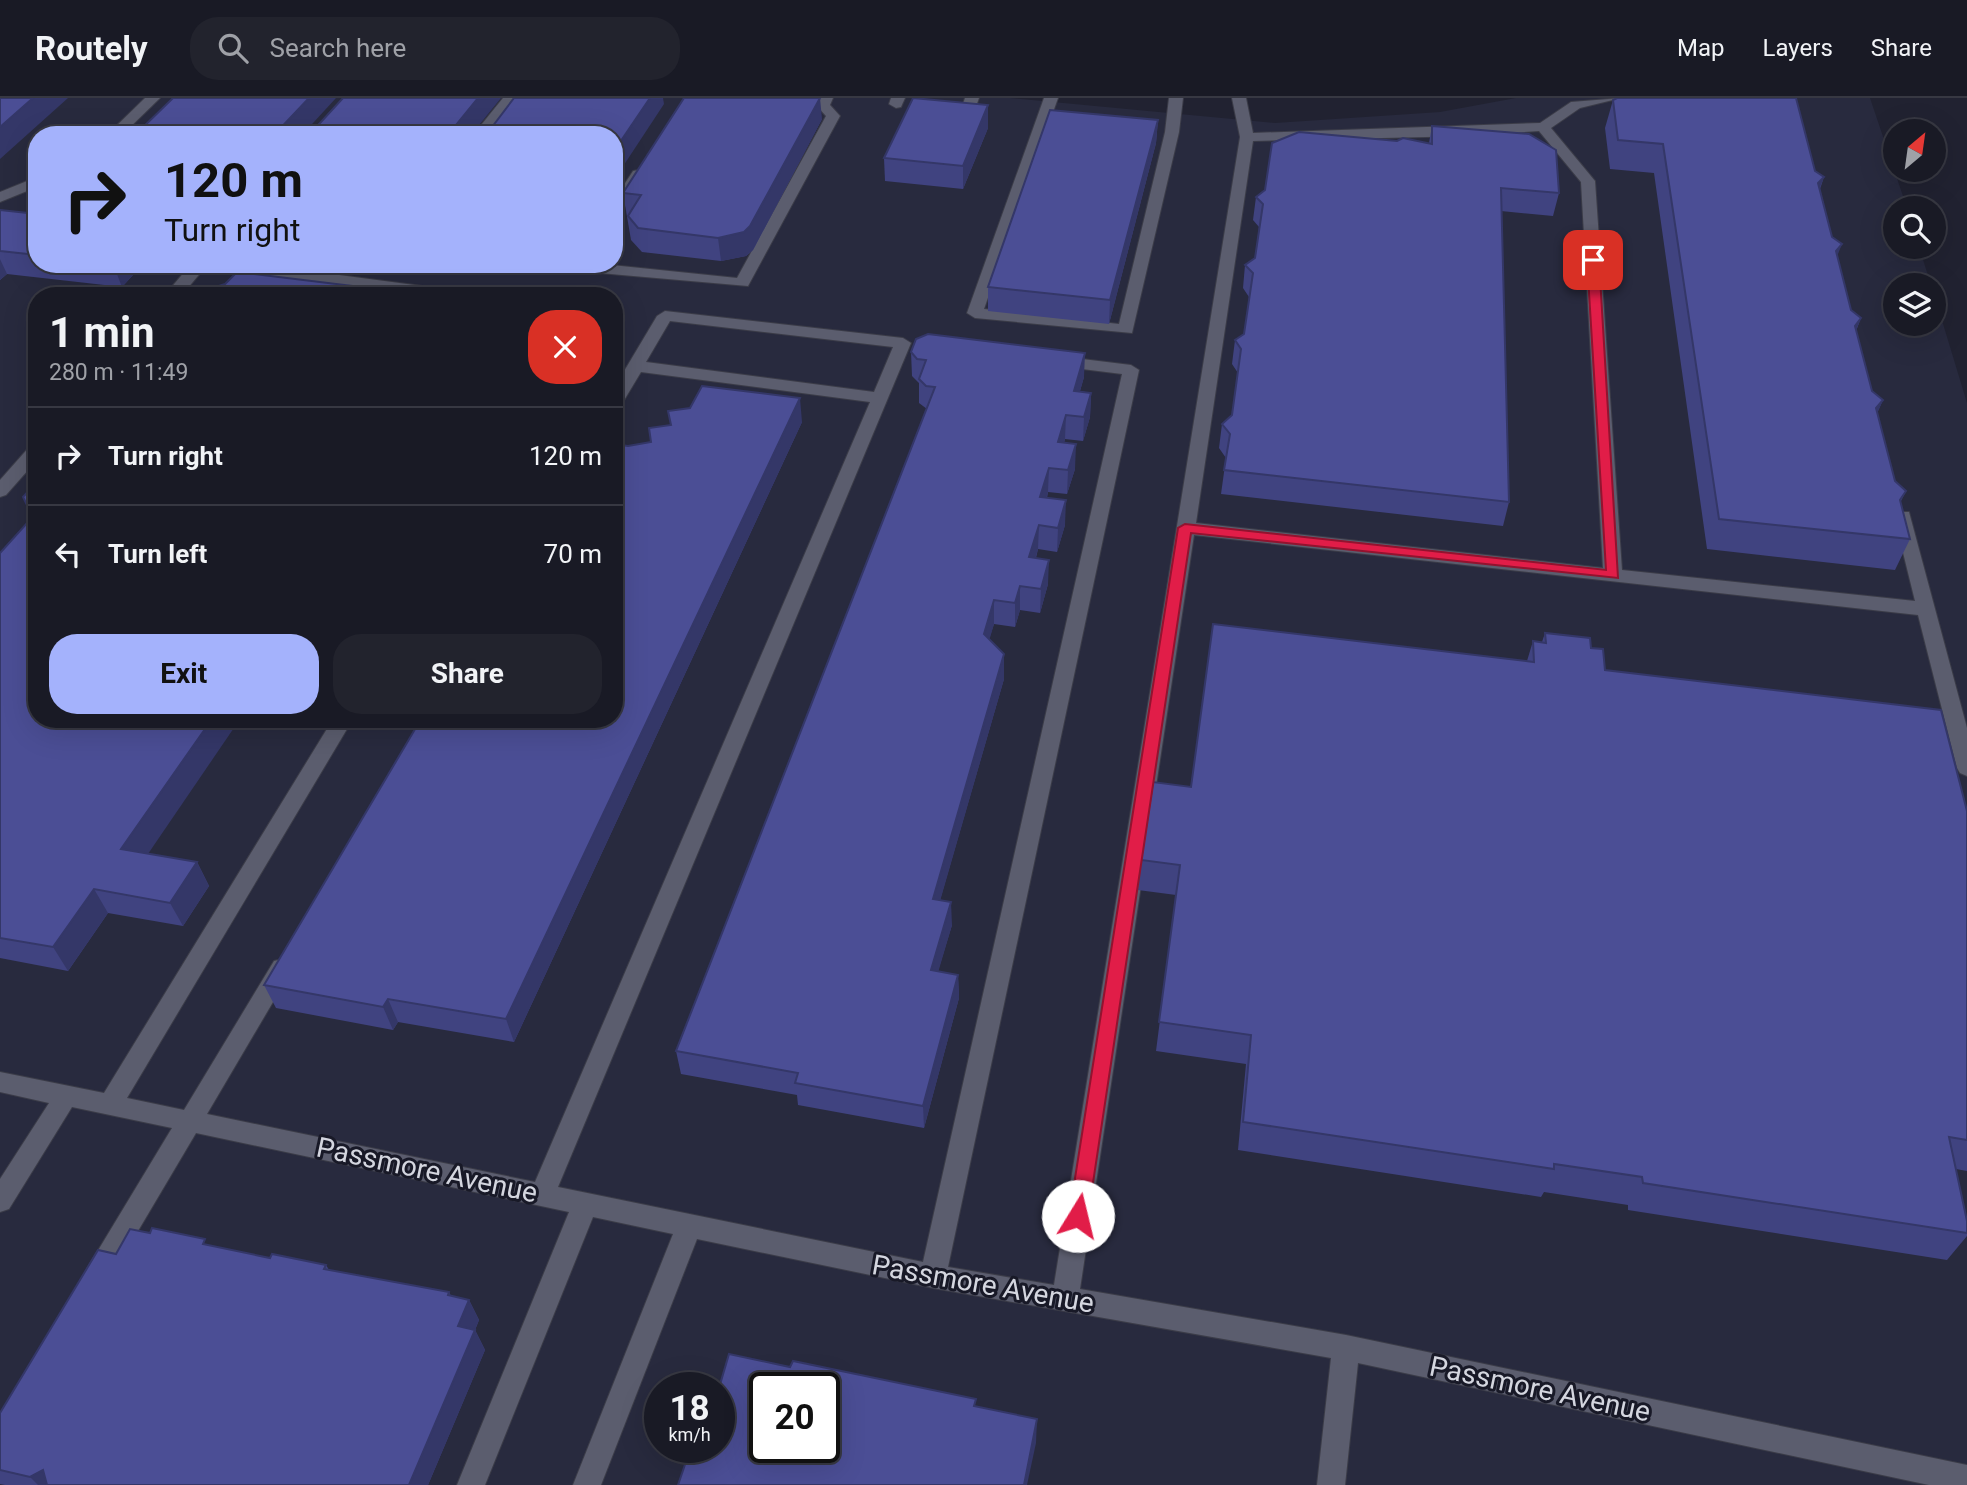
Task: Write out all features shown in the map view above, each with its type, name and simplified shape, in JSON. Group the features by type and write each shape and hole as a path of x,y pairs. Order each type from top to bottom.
{"street":[{"path":"123,126 153,98"},
{"path":"487,126 510,98"},
{"path":"967,112 972,98"},
{"path":"1051,98 975,313 1126,330 1172,132 1176,98"},
{"path":"1065,1299 1247,137 1239,98"},
{"path":"1247,137 1471,132 1543,127 1576,105 1614,98"},
{"path":"623,271 742,283 833,116 820,102"},
{"path":"1543,127 1588,181 1613,575"},
{"path":"623,198 643,166"},
{"path":"0,198 28,185"},
{"path":"180,287 192,273"},
{"path":"287,273 392,287"},
{"path":"623,388 665,316 930,346"},
{"path":"543,1194 903,343"},
{"path":"933,1276 1131,370 1037,359"},
{"path":"636,366 879,398"},
{"path":"0,491 28,459"},
{"path":"1899,501 1967,768"},
{"path":"1185,528 1926,609"},
{"path":"111,1102 338,728"},
{"path":"83,1299 296,944"},
{"name":"Passmore Avenue","path":"0,1082 111,1102 191,1122 933,1276 1346,1348 1967,1479"},
{"path":"0,1201 67,1095"},
{"path":"471,1485 586,1202"},
{"path":"587,1485 689,1226"},
{"path":"1332,1485 1346,1348"}],"shaded area":[{"path":"0,98 1010,98 1275,123 1440,112 1516,98 1870,98 1883,137 1883,182 1898,182 1903,196 1883,196 1883,259 1923,259 1927,273 1883,273 1883,336 1946,336 1946,334 1967,403 1967,1485 0,1485"}],"building":[{"path":"0,98 33,98 0,127"},
{"path":"173,98 309,98 283,126 144,126"},
{"path":"343,98 478,98 455,126 317,126"},
{"path":"514,98 650,98 623,138 623,126 493,126"},
{"path":"684,98 820,98 750,226 744,232 718,238 638,228 628,216 641,195 623,193"},
{"path":"913,98 988,105 963,166 884,158"},
{"path":"1796,98 1815,171 1824,177 1818,183 1832,237 1842,244 1836,251 1851,310 1861,318 1855,326 1872,391 1883,400 1876,408 1895,481 1906,491 1900,500 1910,539 1719,519 1663,144 1618,140 1613,100"},
{"path":"1050,110 1158,120 1110,300 988,287"},
{"path":"1432,126 1529,134 1556,150 1559,193 1501,188 1509,502 1224,470 1230,434 1222,424 1232,415 1241,349 1235,340 1244,334 1253,273 1245,265 1255,258 1263,204 1256,197 1265,190 1272,143 1299,132 1397,141 1403,138 1432,144"},
{"path":"0,210 28,213 28,254 0,251"},
{"path":"236,273 245,273 361,287 215,287 225,284"},
{"path":"928,334 1085,353 1074,391 1091,393 1084,417 1066,415 1058,442 1076,444 1068,470 1049,468 1040,497 1066,500 1058,528 1039,525 1029,557 1049,560 1041,589 1020,586 1015,603 994,600 984,634 1004,654 933,899 951,902 931,970 958,975 923,1106 795,1083 798,1073 676,1051 935,387 926,386 919,379 926,360 917,359 911,352 916,339"},
{"path":"702,386 800,398 506,1019 388,999 383,1007 264,985 416,728 623,728 623,445 651,442 649,428 671,425 668,411 690,408"},
{"path":"28,492 28,505 27,505 23,497"},
{"path":"28,522 28,728 206,728 121,849 197,862 170,903 94,889 53,947 0,938 0,553"},
{"path":"1213,624 1534,662 1533,641 1546,643 1545,633 1590,638 1591,648 1603,649 1605,670 1941,710 1967,811 1967,1140 1949,1137 1967,1221 1967,1233 1643,1183 1642,1177 1554,1164 1554,1169 1243,1122 1251,1035 1159,1022 1180,865 1141,860 1153,782 1191,787"},
{"path":"152,1228 205,1239 203,1244 270,1258 272,1254 326,1265 324,1269 449,1292 448,1295 469,1300 458,1326 475,1330 409,1485 47,1485 43,1470 30,1477 0,1470 0,1413 98,1250 116,1254 130,1229 150,1233"},
{"path":"729,1354 790,1367 793,1361 976,1399 974,1406 1037,1419 1024,1485 678,1485 686,1463 735,1463 735,1372 724,1372"}],"route":[{"path":"1078,1216 1185,528 1613,575 1593,260"}]}
